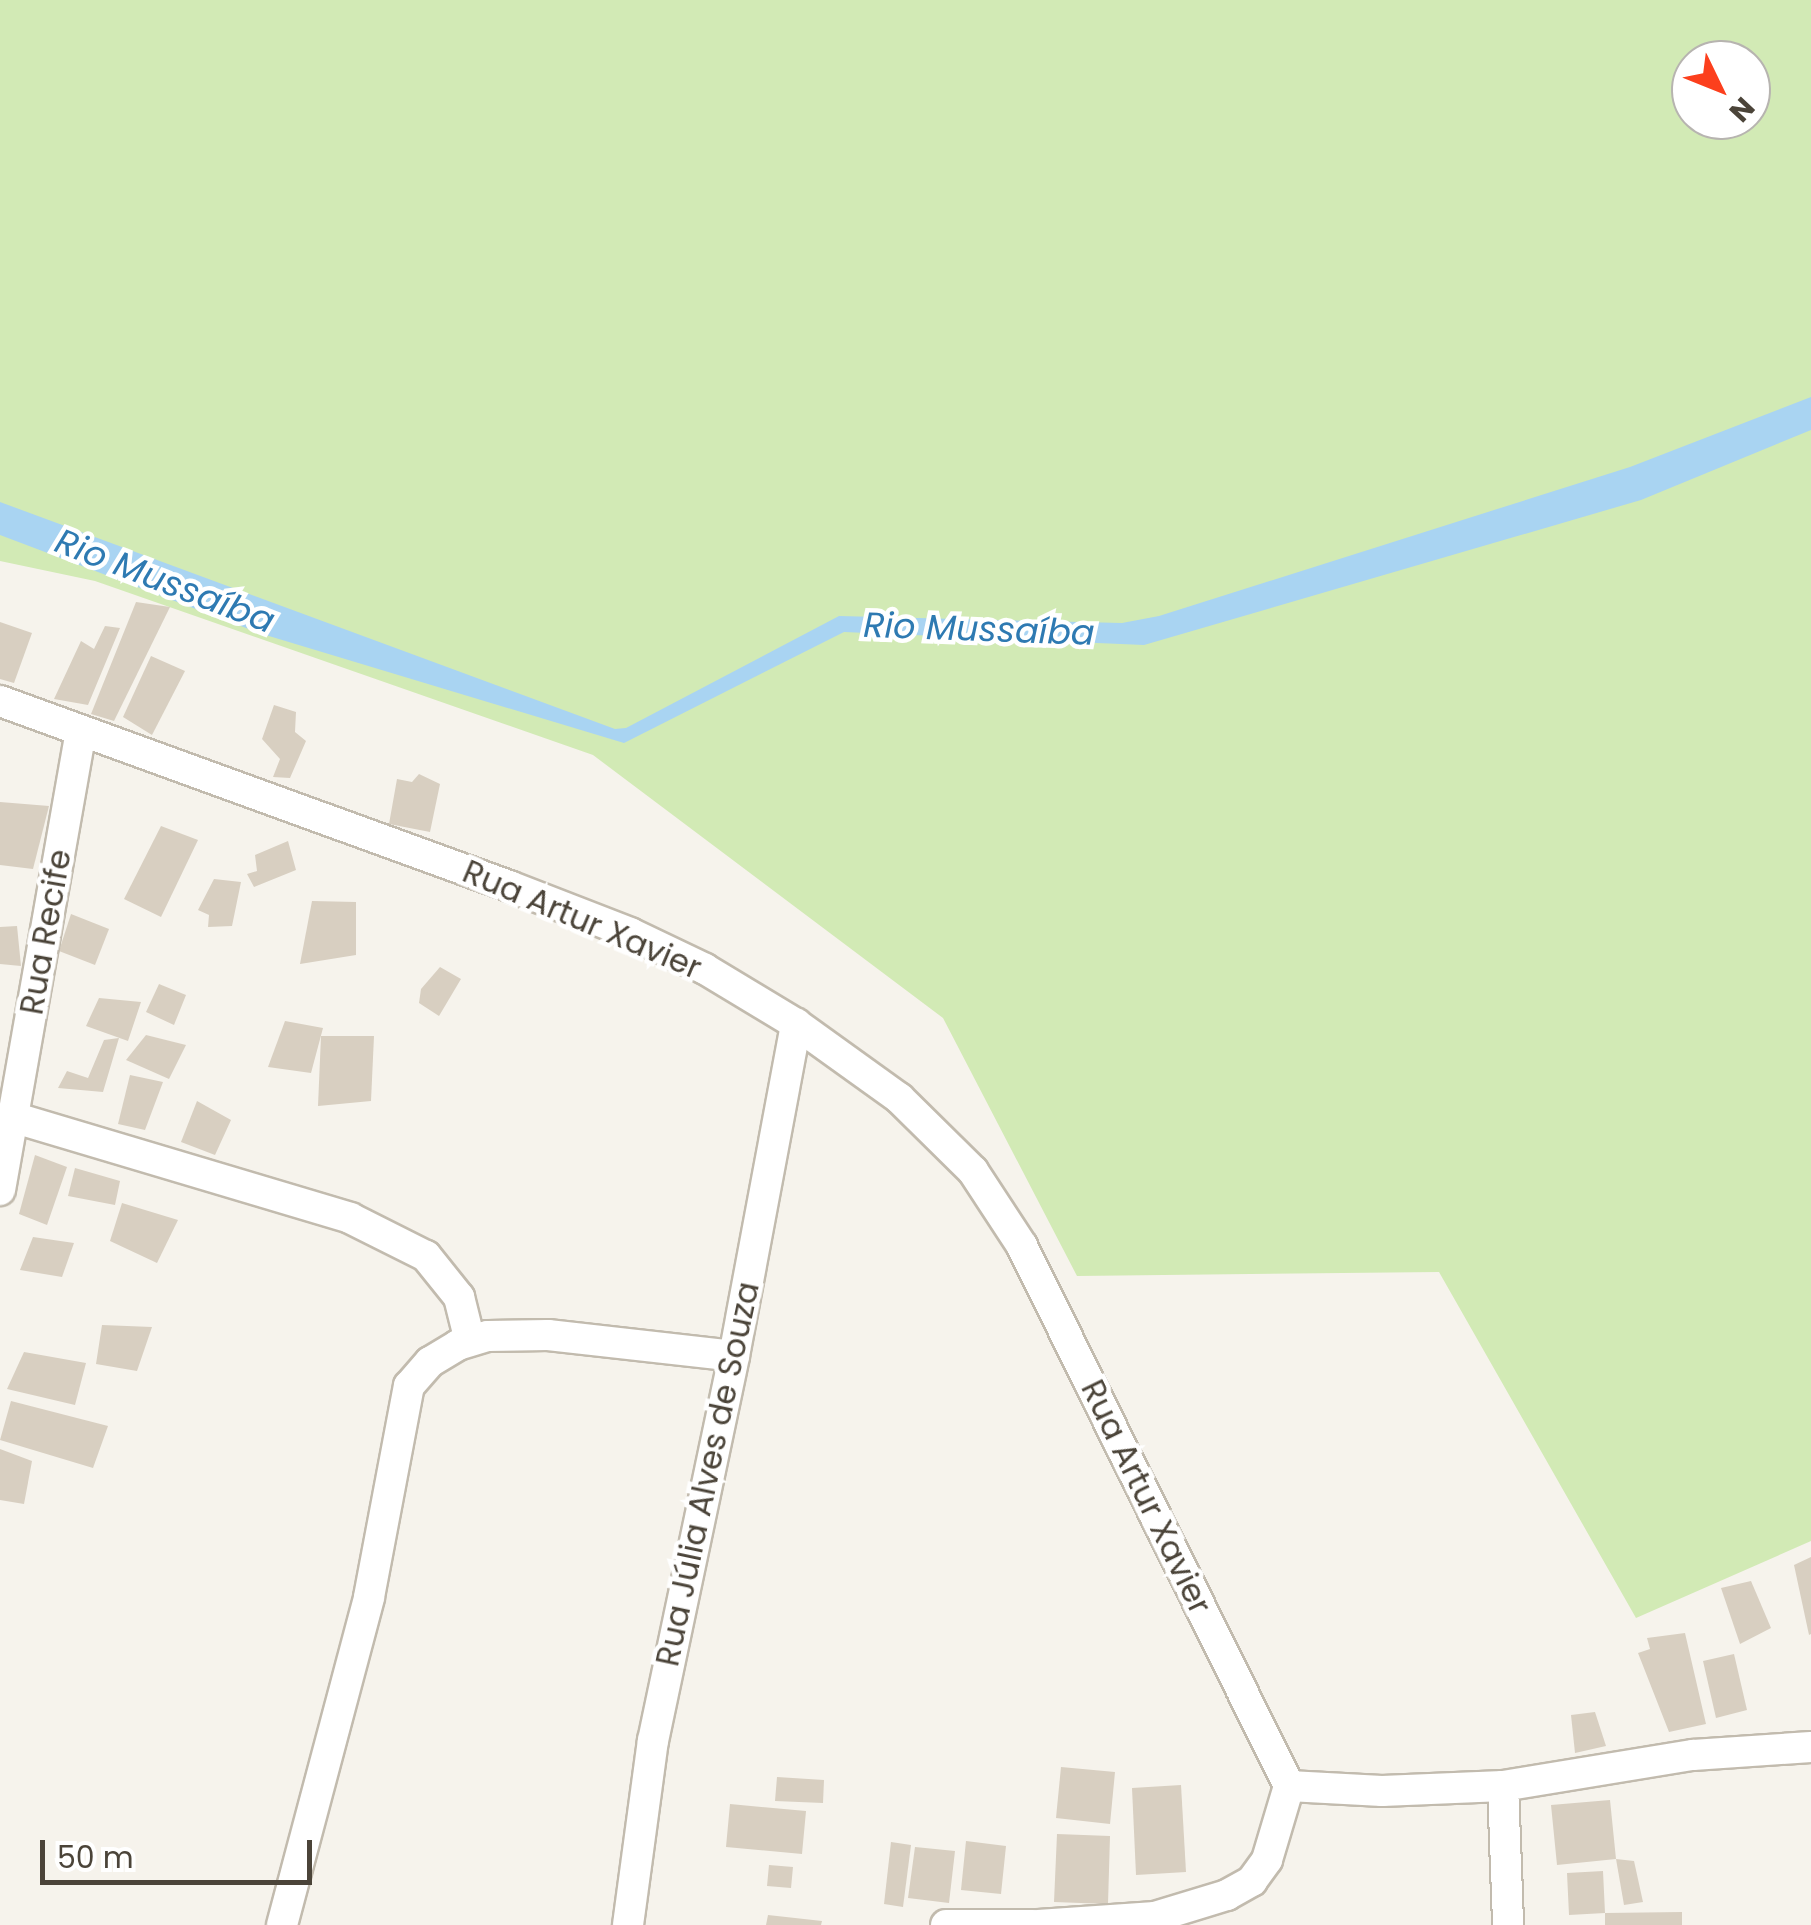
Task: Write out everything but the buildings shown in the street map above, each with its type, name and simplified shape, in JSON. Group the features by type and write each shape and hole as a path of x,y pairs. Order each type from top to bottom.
{"street":[{"name":"Rua Artur Xavier","path":"0,701 630,934 704,969 796,1024 899,1098 973,1170 1022,1246 1288,1786"},
{"name":"Rua Recife","path":"0,1190 81,732"},
{"name":"Rua Júlia Alves de Souza","path":"628,1925 653,1741 734,1356 796,1024"},
{"path":"12,1117 350,1218 426,1256 460,1296 470,1341"},
{"path":"282,1925 369,1596 409,1386 430,1362 488,1336 548,1335 734,1356"},
{"path":"946,1925 1035,1925 1155,1917 1228,1895 1252,1881 1268,1860 1288,1786 1382,1791 1504,1786 1692,1755 1811,1747"},
{"path":"1504,1786 1508,1925"}],"green space":[{"path":"0,0 1811,0 1811,1541 1636,1618 1439,1272 1077,1276 943,1018 593,755 95,581 0,561"}],"water":[{"name":"Rio Mussaíba","path":"1811,397 1811,430 1641,500 1144,645 844,632 624,743 259,633 0,535 0,502 615,729 626,728 839,616 1122,623 1159,616 1630,467"}]}
